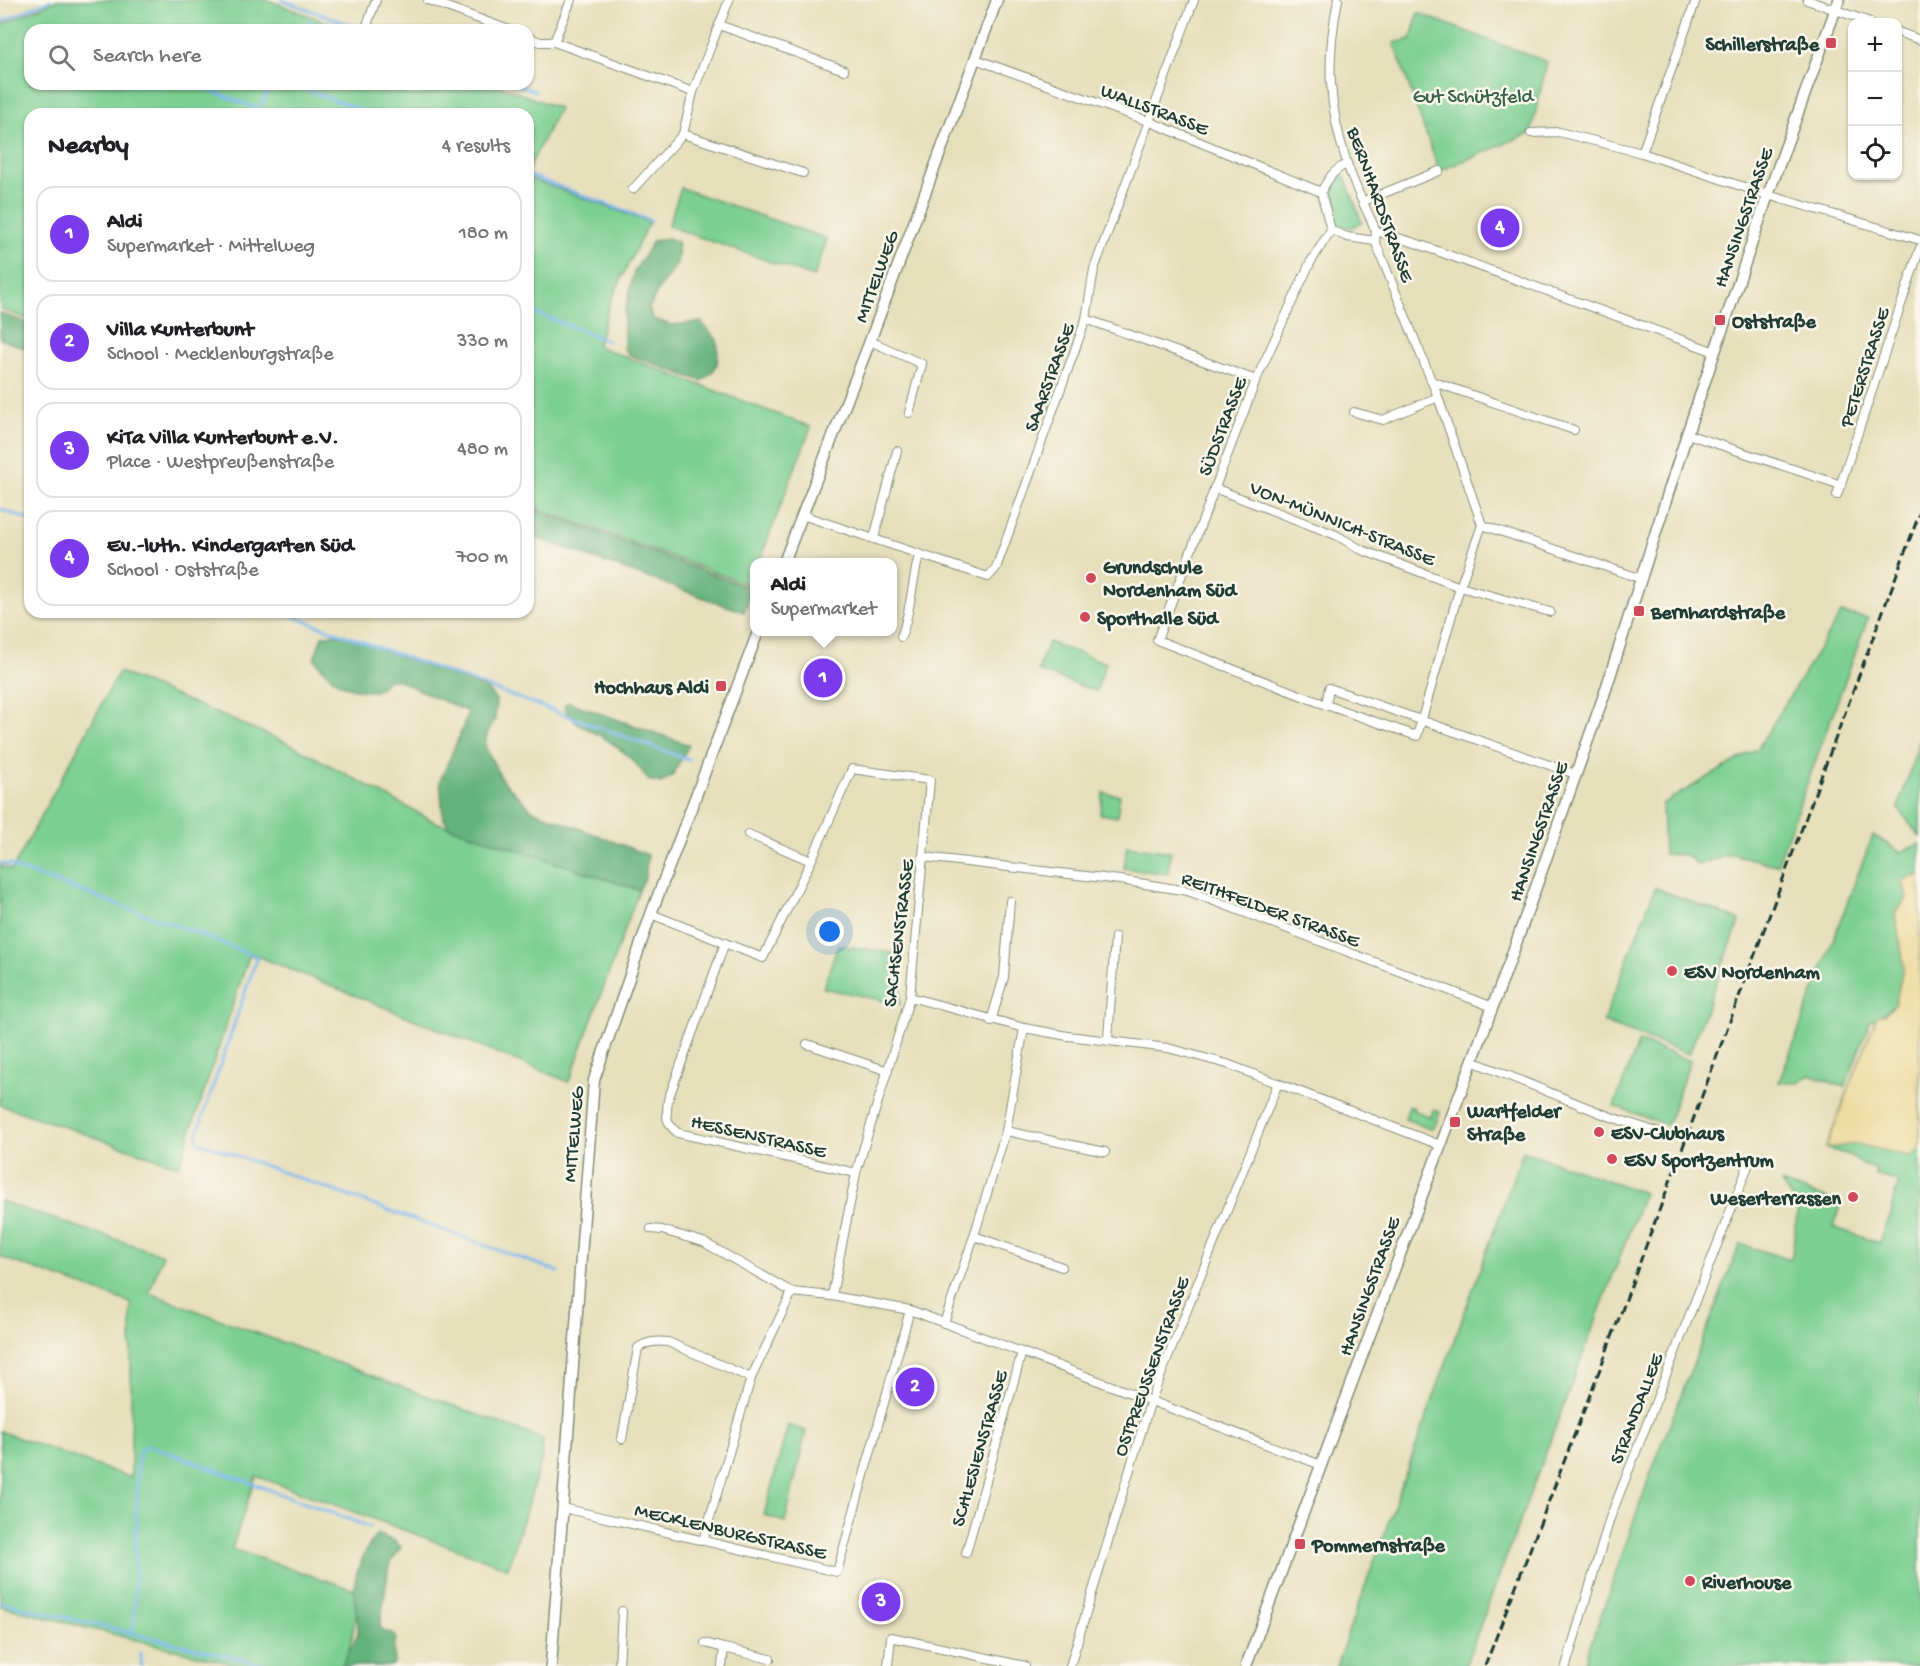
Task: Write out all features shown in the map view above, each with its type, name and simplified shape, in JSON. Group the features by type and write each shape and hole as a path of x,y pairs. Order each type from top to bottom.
{"street":[{"path":"367,24 376,0"},
{"path":"428,0 450,3 496,24"},
{"path":"554,42 572,0"},
{"path":"633,189 684,134 693,92 729,0"},
{"name":"MITTELWEG","path":"786,558 870,341 997,0"},
{"name":"SAARSTRASSE","path":"802,515 988,577 996,568 1086,319 1094,269 1194,0"},
{"name":"BERNHARDSTRASSE","path":"1338,0 1329,72 1333,116 1347,164 1376,231 1375,241 1438,398 1482,525"},
{"path":"1642,153 1696,0"},
{"path":"1807,0 1837,5 1862,18"},
{"name":"HANSINGSTRASSE","path":"1246,1666 1492,1007 1604,695 1687,434 1768,195 1837,5"},
{"path":"719,25 844,70"},
{"path":"1902,33 1920,40"},
{"path":"534,40 554,42 693,92"},
{"name":"WALLSTRASSE","path":"975,59 1148,121 1321,192"},
{"path":"1531,133 1558,132 1642,153 1768,195 1920,240"},
{"path":"684,134 803,173"},
{"path":"1347,164 1337,168 1321,192 1331,230 1347,237 1375,241"},
{"path":"1364,201 1439,171"},
{"name":"SÜDSTRASSE","path":"1326,705 1157,640 1256,380 1310,263 1331,230"},
{"path":"1376,231 1418,244 1715,352"},
{"name":"PETERSTRASSE","path":"1837,495 1920,248"},
{"path":"1086,319 1256,380"},
{"path":"870,341 922,364 909,413"},
{"path":"1431,381 1574,430"},
{"path":"1354,412 1383,420 1438,398"},
{"path":"1687,434 1841,485"},
{"path":"874,538 897,451"},
{"name":"VON-MÜNNICH-STRASSE","path":"1214,488 1336,535 1362,550 1460,587 1550,612"},
{"path":"1575,774 1421,720 1329,688 1326,705 1417,736 1421,720 1460,587 1482,525 1642,579"},
{"path":"901,637 909,617 912,586 919,555"},
{"name":"MITTELWEG","path":"551,1666 594,1080 651,914 756,636"},
{"name":"SACHSENSTRASSE","path":"651,914 763,958 811,861 852,769 930,780 910,997 856,1173 832,1296"},
{"path":"748,834 811,861"},
{"name":"REITHFELDER STRASSE","path":"924,857 1120,880 1188,891 1492,1007"},
{"path":"991,1021 1004,977 1010,901"},
{"path":"1108,1040 1115,937"},
{"name":"HESSENSTRASSE","path":"725,943 668,1100 666,1113 669,1126 678,1133 856,1173"},
{"path":"910,997 991,1021 1024,1028 1068,1036 1168,1048 1227,1064 1440,1145"},
{"path":"944,1323 974,1236 1006,1131 1024,1028"},
{"path":"807,1044 888,1071"},
{"path":"1472,1061 1608,1116 1657,1132"},
{"name":"OSTPREUSSENSTRASSE","path":"1070,1666 1152,1400 1278,1083"},
{"path":"1006,1131 1105,1152"},
{"name":"STRANDALLEE","path":"1566,1666 1610,1518 1748,1166"},
{"path":"651,1229 703,1242 792,1292 832,1296 910,1310 1321,1465"},
{"path":"974,1236 1062,1267"},
{"path":"703,1541 751,1378 792,1292"},
{"name":"MECKLENBURGSTRASSE","path":"563,1508 777,1556 837,1572 910,1310"},
{"path":"622,1439 638,1348 643,1344 656,1341 668,1342 751,1378"},
{"name":"SCHLESIENSTRASSE","path":"966,1553 1022,1352"},
{"path":"619,1666 622,1611"},
{"path":"888,1666 891,1637 1025,1666"},
{"path":"705,1643 770,1659"},
{"path":"722,1666 724,1648"}],"green space":[{"path":"57,0 268,0 331,24 24,24 24,90 510,90 559,108 534,158 534,108 24,108 24,318 0,309 0,25"},
{"name":"Gut Schützfeld","path":"1418,13 1547,62 1531,133 1439,171 1394,43 1411,39"},
{"path":"1337,177 1345,177 1362,223 1350,228 1335,223 1326,190"},
{"path":"534,180 649,222 611,300 597,346 811,427 761,558 750,558 750,585 534,507"},
{"path":"681,188 827,239 814,277 668,226"},
{"path":"668,238 677,242 677,261 649,308 653,319 672,325 701,322 717,340 717,364 712,372 701,381 632,356 624,349 624,315 634,272 653,241"},
{"path":"0,313 24,322 24,348 0,339"},
{"path":"534,509 750,588 750,597 744,612 534,537"},
{"path":"1841,613 1868,618 1777,865 1732,854 1697,865 1687,855 1664,854 1662,804 1758,748"},
{"path":"332,634 346,636 486,688 496,700 495,719 487,734 485,746 502,780 532,810 648,855 645,878 639,890 449,827 443,817 440,781 468,712 399,680 388,680 376,691 356,690 340,684 314,659 322,636"},
{"path":"1048,642 1106,663 1096,691 1038,671"},
{"path":"119,672 292,745 435,822 639,890 569,1082 250,953 179,1166 0,1105 0,866 12,870"},
{"path":"568,702 689,745 673,775 661,783 648,780 623,751 571,717 564,707"},
{"path":"1920,739 1920,837 1898,808"},
{"path":"1103,793 1120,795 1117,817 1100,814"},
{"path":"1873,835 1900,852 1920,844 1920,875 1907,899 1895,913 1904,965 1895,1005 1870,1022 1845,1087 1809,1075 1799,1083 1779,1082"},
{"path":"1127,846 1171,852 1168,874 1124,868"},
{"name":"ESV Nordenham","path":"1655,888 1740,920 1689,1054 1603,1022"},
{"path":"838,945 900,954 900,1004 823,988"},
{"path":"1639,1041 1690,1061 1667,1125 1614,1106"},
{"path":"1860,1060 1920,1070 1920,1666 1583,1666 1650,1475 1740,1244 1791,1260 1798,1207 1781,1183 1841,1203 1833,1227 1879,1243 1891,1216 1899,1182 1875,1175 1876,1169 1866,1166 1851,1156 1826,1148"},
{"path":"1409,1106 1431,1117 1433,1110 1440,1112 1434,1128 1430,1129 1405,1119"},
{"path":"1523,1151 1644,1193 1465,1666 1336,1666"},
{"path":"0,1201 163,1255 149,1293 543,1439 541,1462 508,1568 256,1476 232,1549 361,1592 346,1666 240,1666 0,1606 0,1431 131,1478 131,1303 0,1257"},
{"path":"788,1425 806,1431 785,1522 764,1515"},
{"path":"377,1534 394,1541 401,1547 389,1565 380,1626 383,1631 393,1634 396,1639 394,1664 390,1666 342,1666 358,1632 354,1599 357,1573 363,1556"}],"sand":[{"path":"1920,875 1920,1148 1909,1156 1857,1144 1826,1148 1877,1016 1886,1013 1895,1005 1904,965 1895,913 1907,899 1903,880"}],"waterway":[{"path":"0,22 50,0"},
{"path":"282,0 348,24"},
{"path":"308,24 310,20"},
{"path":"209,90 255,108"},
{"path":"259,108 269,90"},
{"path":"308,90 355,108"},
{"path":"534,177 651,221"},
{"path":"534,312 608,341"},
{"path":"0,509 24,518"},
{"path":"298,618 689,760"},
{"path":"0,863 10,864 257,957 197,1134 199,1142 559,1272"},
{"path":"132,1632 138,1464 140,1451 144,1447 156,1448 370,1527"},
{"path":"0,1602 270,1666"},
{"path":"141,1653 141,1666"}],"railway":[{"path":"1485,1666 1603,1361 1920,512"}],"place":[{"name":"Schillerstraße","path":"1831,43"},
{"name":"Ev.-luth. Kindergarten Süd","path":"1500,228"},
{"name":"Oststraße","path":"1720,320"},
{"name":"Grundschule Nordenham Süd","path":"1091,578"},
{"name":"Bernhardstraße","path":"1639,611"},
{"name":"Sporthalle Süd","path":"1085,617"},
{"name":"Aldi","path":"823,678"},
{"name":"Hochhaus Aldi","path":"721,686"},
{"name":"ESV Nordenham","path":"1672,971"},
{"name":"Wartfelder Straße","path":"1455,1122"},
{"name":"ESV-Clubhaus","path":"1599,1132"},
{"name":"ESV Sportzentrum","path":"1612,1159"},
{"name":"Weserterrassen","path":"1853,1197"},
{"name":"Villa Kunterbunt","path":"915,1387"},
{"name":"Pommernstraße","path":"1300,1544"},
{"name":"Riverhouse","path":"1690,1581"},
{"name":"KiTa Villa Kunterbunt e.V.","path":"881,1602"}]}
